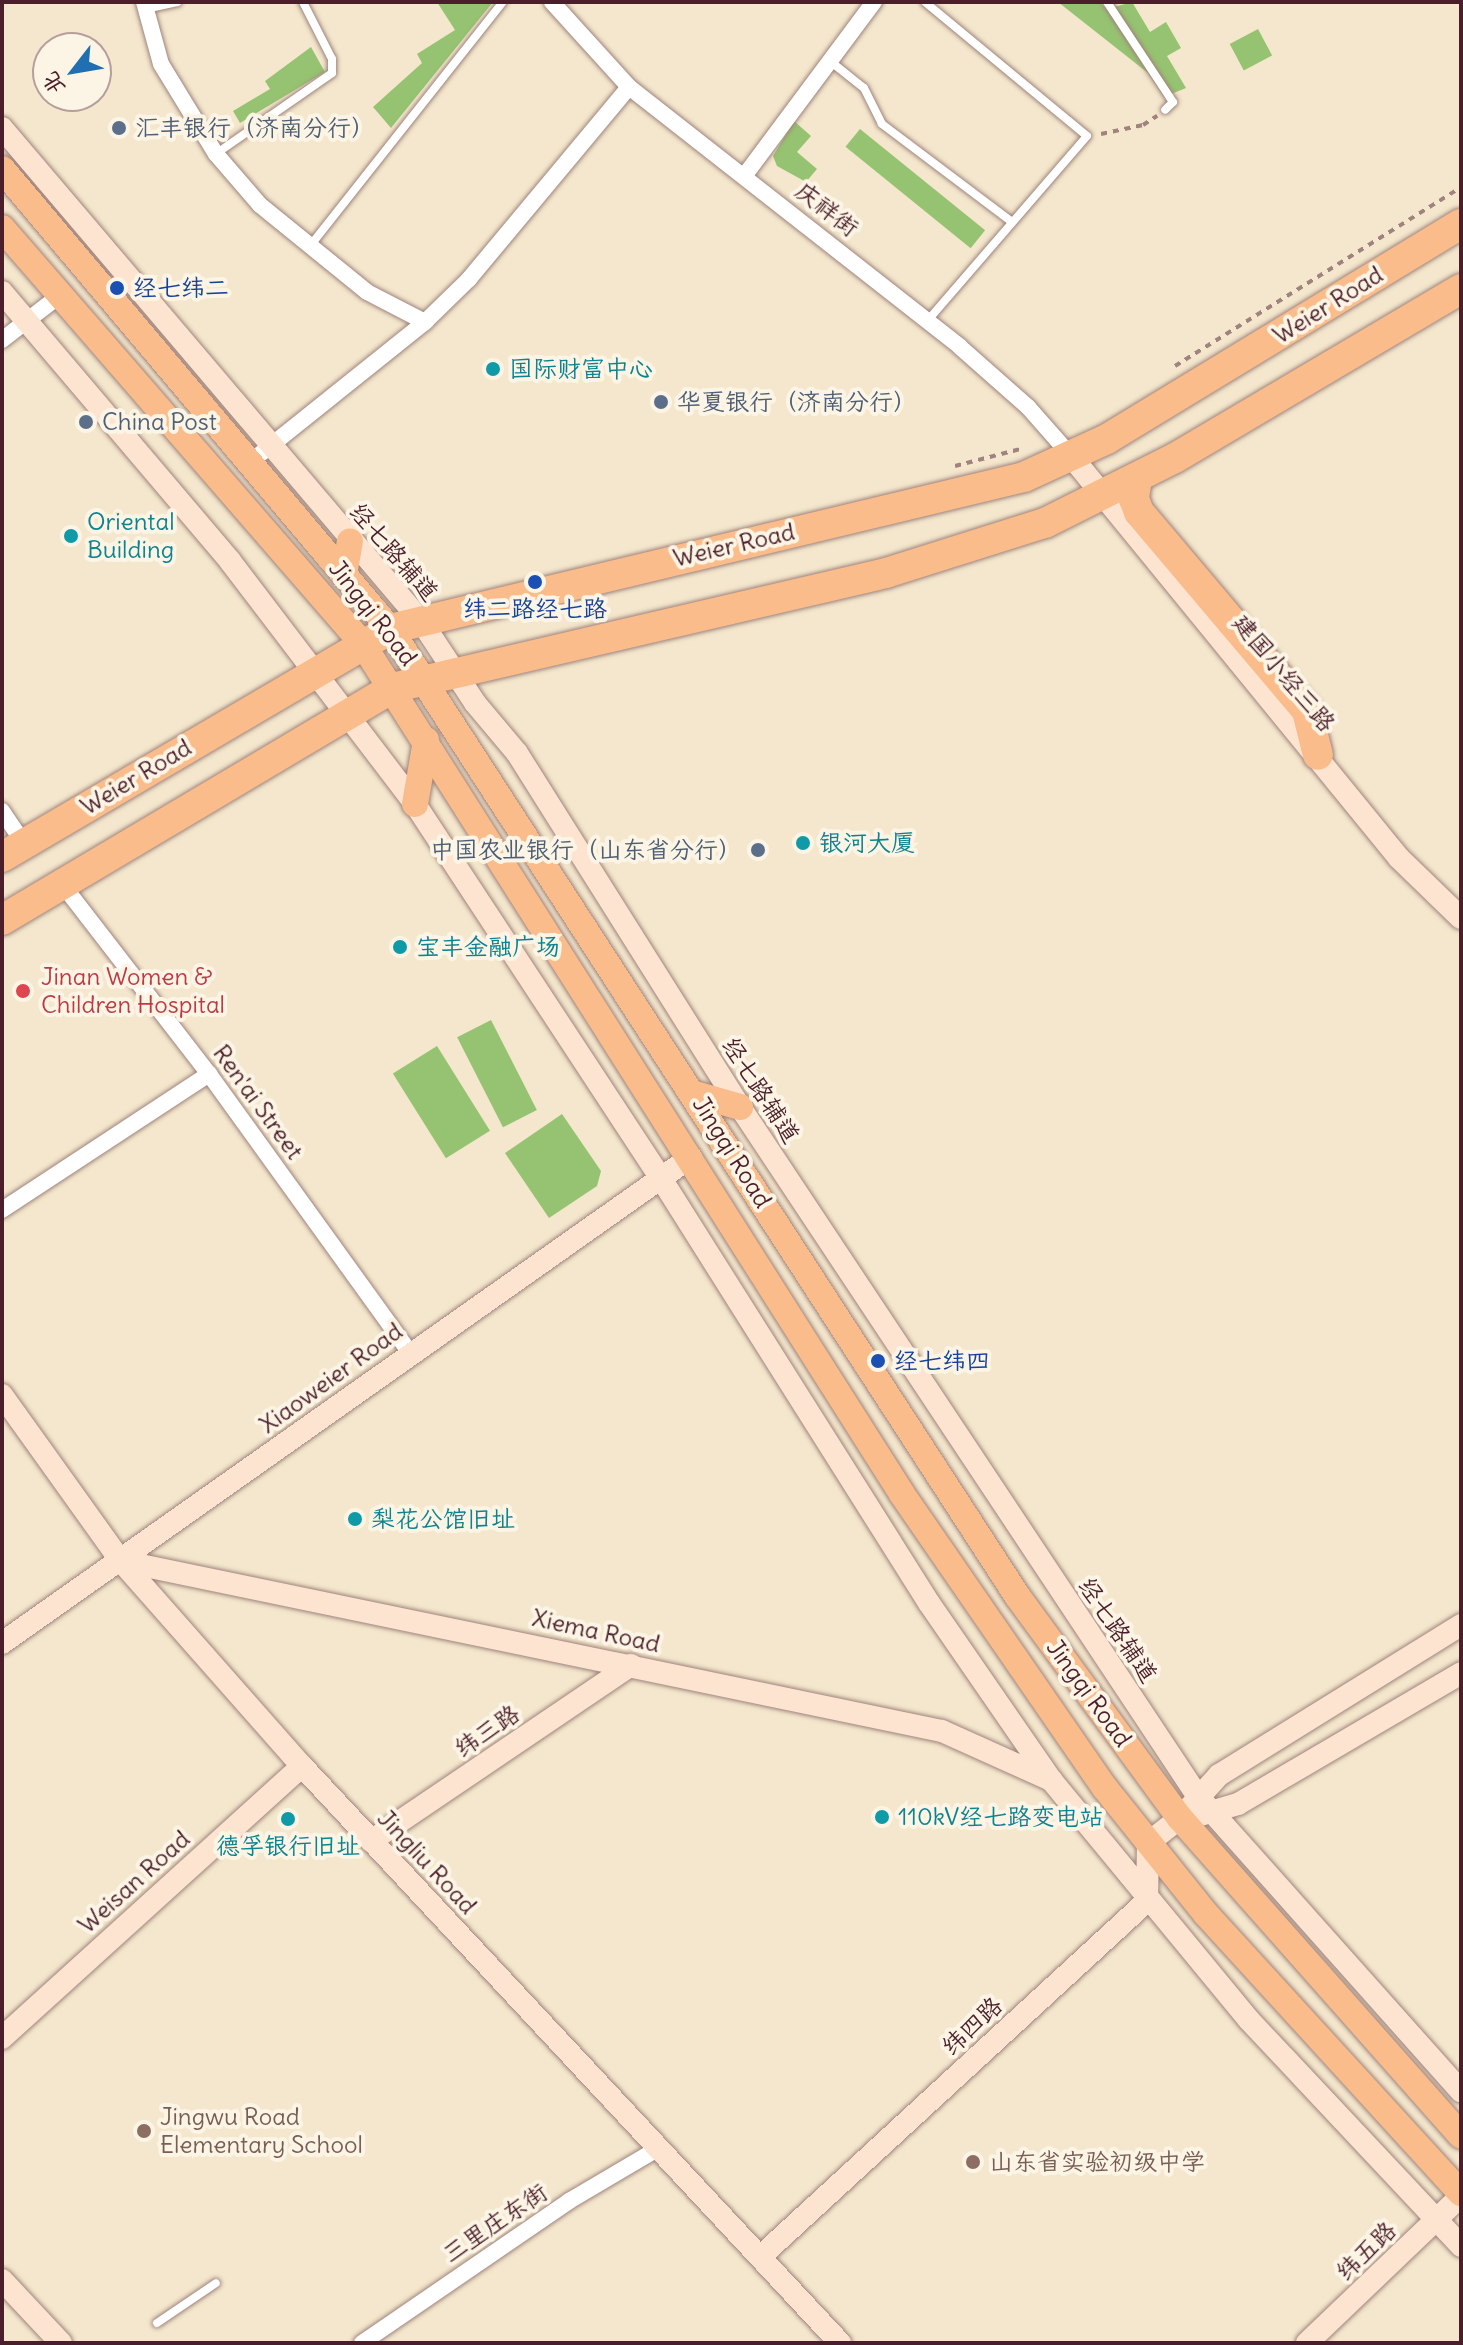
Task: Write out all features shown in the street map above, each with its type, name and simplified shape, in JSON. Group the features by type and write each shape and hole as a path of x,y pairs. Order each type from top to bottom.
{"highway":[{"name":"Weier Road","path":"13,850 315,670 390,629 1024,477 1064,448 1461,224"},
{"path":"2,920 392,688 453,670 886,573 1045,523 1137,479 1461,289"},
{"path":"1137,479 1134,499 1139,512 1277,688 1307,711 1318,755"}],"main road":[{"name":"Jingqi Road","path":"2,169 259,455 344,575 390,629 695,1094 1018,1597 1180,1818 1461,2136"},
{"name":"Jingqi Road","path":"2,228 362,643 691,1157 902,1494 1148,1843 1461,2194"},
{"path":"344,575 350,542"},
{"path":"415,804 426,740"},
{"path":"695,1094 740,1107"}],"street":[{"name":"庆祥街","path":"552,2 629,87 928,320 1028,407 1064,448"},
{"path":"745,175 874,2"},
{"path":"145,5 161,64 216,154 260,205 367,292 425,322"},
{"path":"259,455 425,322 469,279 629,87"},
{"name":"经七路辅道","path":"2,128 259,455 350,542 421,621 453,670 517,753 740,1107 1197,1795 1461,2091"},
{"path":"2,292 230,561 415,804 662,1180 929,1603 1052,1781 1147,1901 1249,2020 1461,2246"},
{"path":"2,340 59,296"},
{"name":"建国小经三路","path":"1064,448 1104,497 1277,688"},
{"name":"建国小经三路","path":"1318,755 1399,858 1461,918"},
{"path":"2,811 13,850"},
{"name":"Ren'ai Street","path":"62,884 209,1074 410,1353"},
{"path":"2,1210 209,1074"},
{"name":"Xiaoweier Road","path":"2,1643 691,1157"},
{"name":"Jingliu Road","path":"2,1395 121,1561 302,1766 840,2343"},
{"name":"Xiema Road","path":"121,1561 942,1731 1052,1781"},
{"path":"1147,1901 1148,1843 1180,1818 1197,1795 1219,1775 1461,1625"},
{"name":"纬三路","path":"371,1841 631,1665"},
{"path":"1180,1818 1211,1814 1238,1804 1461,1673"},
{"name":"Weisan Road","path":"2,2038 302,1766"},
{"name":"纬四路","path":"760,2257 1147,1901"},
{"name":"三里庄东街","path":"362,2343 569,2201 659,2148"},
{"name":"纬五路","path":"1307,2343 1461,2194"},
{"path":"2,2280 61,2343"}],"lane":[{"path":"145,5 177,2"},
{"path":"216,154 332,73 332,59 303,2"},
{"path":"310,246 503,2"},
{"path":"925,2 1087,136 928,320"},
{"path":"1107,2 1173,102 1165,110"},
{"path":"830,60 864,88 882,124 1012,222"},
{"path":"157,2323 216,2283"}],"path":[{"path":"1087,136 1143,125 1165,110"},
{"path":"1165,372 1461,187"},
{"path":"941,469 1064,448"}],"green space":[{"path":"437,2 493,2 391,128 373,107 422,63 417,54 455,30"},
{"path":"1058,2 1099,2 1107,9 1132,2 1150,32 1166,22 1181,48 1167,56 1186,88 1164,97 1148,73"},
{"path":"1258,29 1272,55 1244,71 1230,44"},
{"path":"311,47 325,72 240,123 233,111 270,89 265,81"},
{"path":"794,121 811,136 797,152 817,169 806,182 777,166 773,156"},
{"path":"860,129 985,230 971,248 846,147"},
{"path":"491,1020 537,1110 503,1127 457,1037"},
{"path":"437,1046 490,1131 446,1158 393,1074"},
{"path":"562,1114 601,1171 597,1186 549,1218 505,1153"}],"place":[{"name":"汇丰银行（济南分行）","path":"119,128"},
{"name":"经七纬二","path":"117,288"},
{"name":"国际财富中心","path":"493,369"},
{"name":"华夏银行（济南分行）","path":"661,402"},
{"name":"China Post","path":"86,422"},
{"name":"Oriental Building","path":"71,536"},
{"name":"纬二路经七路","path":"535,582"},
{"name":"银河大厦","path":"803,843"},
{"name":"中国农业银行（山东省分行）","path":"758,850"},
{"name":"宝丰金融广场","path":"400,947"},
{"name":"Jinan Women & Children Hospital","path":"23,991"},
{"name":"经七纬四","path":"878,1361"},
{"name":"梨花公馆旧址","path":"355,1519"},
{"name":"110kV经七路变电站","path":"882,1817"},
{"name":"德孚银行旧址","path":"288,1819"},
{"name":"Jingwu Road Elementary School","path":"144,2131"},
{"name":"山东省实验初级中学","path":"973,2162"}]}
